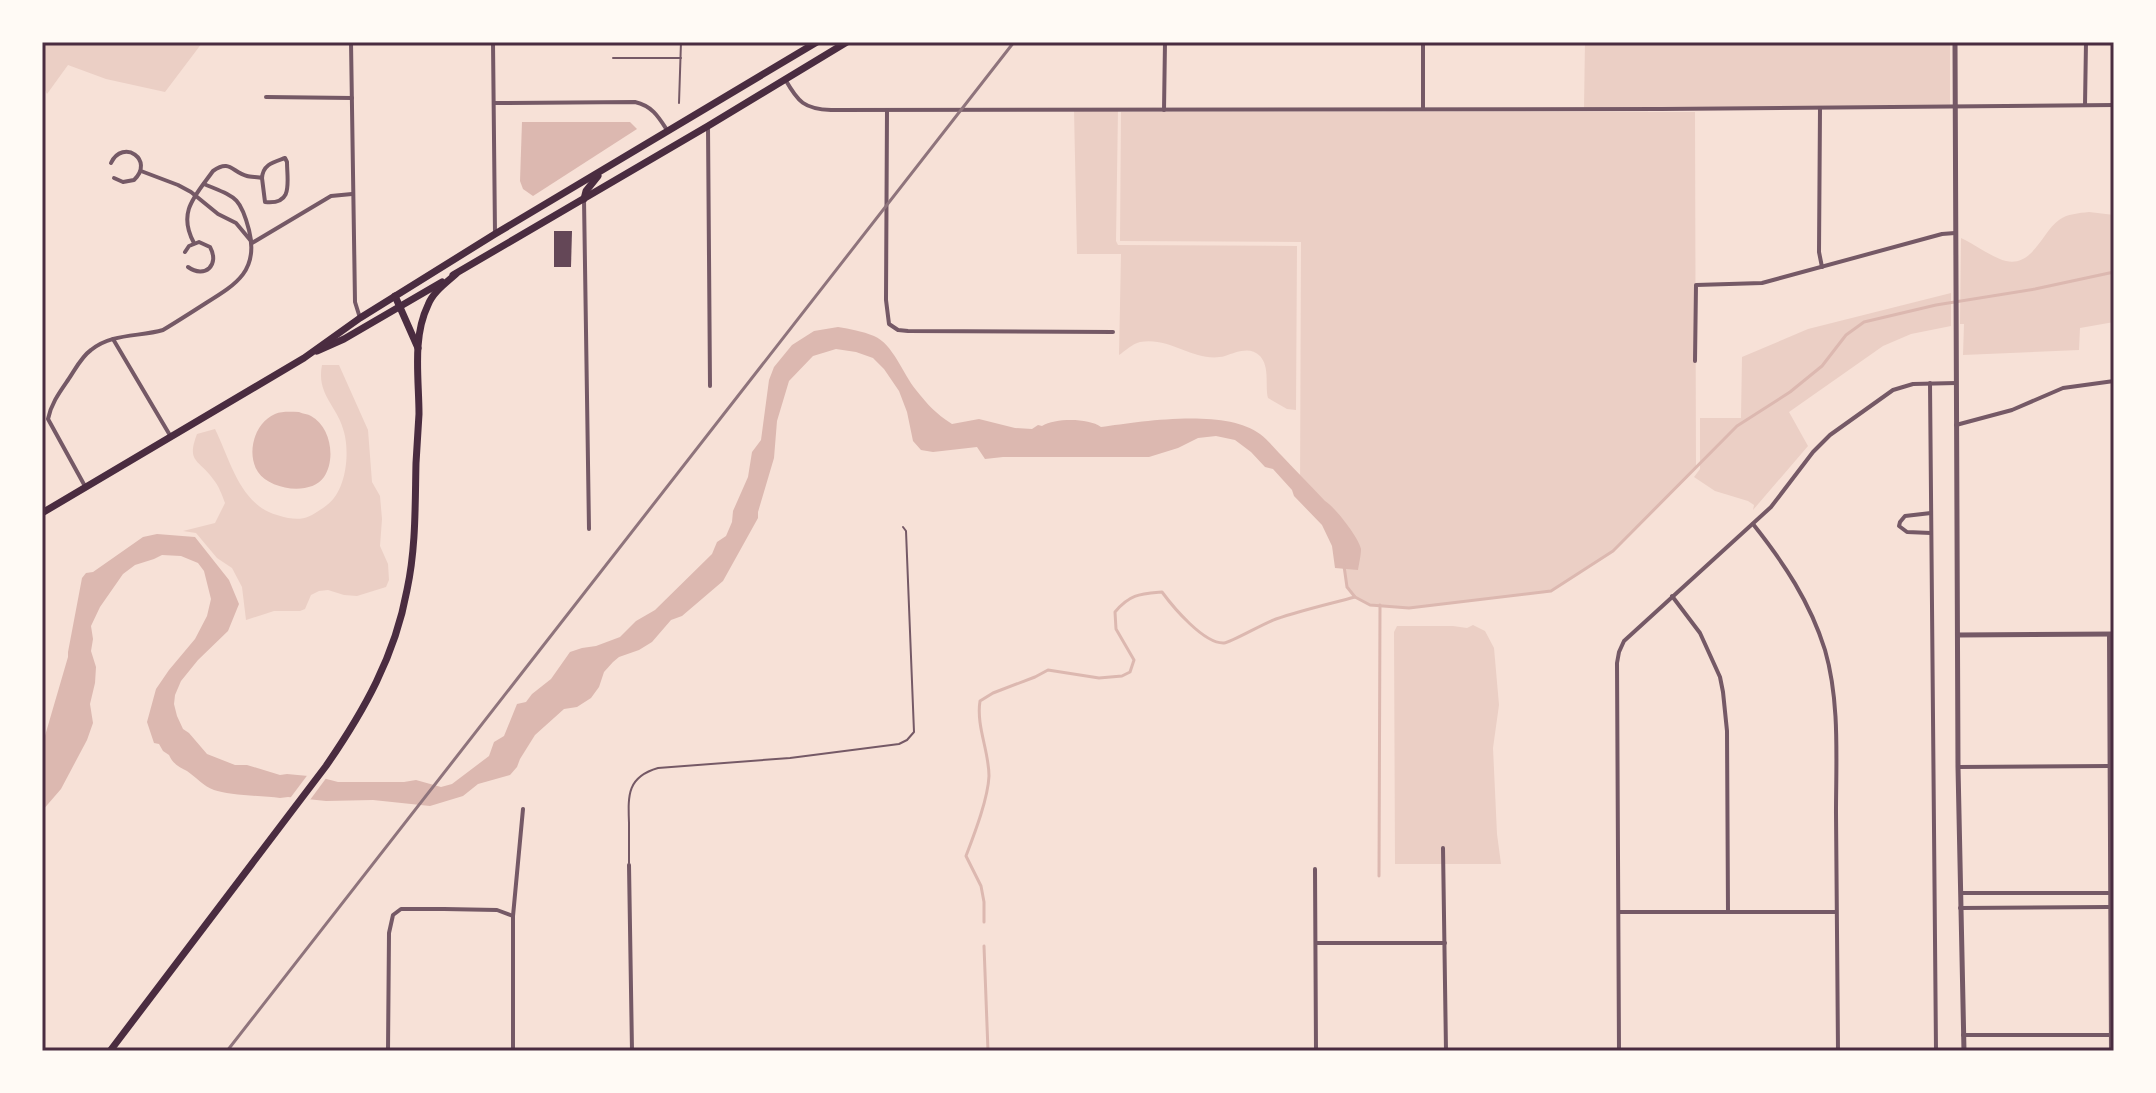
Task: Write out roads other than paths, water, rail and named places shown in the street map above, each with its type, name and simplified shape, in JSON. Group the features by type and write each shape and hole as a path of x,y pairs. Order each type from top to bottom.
{"main road":[{"path":"42,513 308,355 360,318 495,234 817,42"},
{"path":"308,355 329,347 401,307 843,43"},
{"path":"584,199 587,189 602,171"},
{"path":"110,1051 326,766 375,686 397,633 407,590 415,528 421,328 432,297 456,274"},
{"path":"395,296 418,350"}],"street":[{"path":"351,42 355,302 360,318"},
{"path":"493,42 495,234"},
{"path":"1164,110 1165,42"},
{"path":"1423,42 1423,109"},
{"path":"1955,42 1959,893 1964,1051"},
{"path":"2085,105 2086,42"},
{"path":"785,79 797,99 818,109 2114,105"},
{"path":"266,97 352,98"},
{"path":"494,103 635,102 646,104 655,112 668,132"},
{"path":"1820,108 1819,252 1822,267"},
{"path":"887,110 886,300 889,324 908,331 1113,332"},
{"path":"708,126 710,386"},
{"path":"111,163 120,153 130,152 141,163 138,177 128,182 114,178"},
{"path":"285,158 287,192 284,199 278,203 265,202 262,178 265,167 285,158"},
{"path":"194,243 187,231 187,210 213,171 225,166 248,176 262,178"},
{"path":"141,171 178,185 195,196 236,223 252,243"},
{"path":"86,488 48,419 57,396 88,351 113,338 163,330 233,286 250,263 252,243 241,205 233,197 204,184"},
{"path":"252,243 331,196 353,194"},
{"path":"584,199 589,529"},
{"path":"1695,361 1696,285 1762,283 1955,233"},
{"path":"185,252 199,242 210,247 214,260 204,271 188,267"},
{"path":"113,338 171,437"},
{"path":"1956,425 2012,410 2063,388 2114,381"},
{"path":"1930,383 1936,1051"},
{"path":"1619,1051 1617,663 1624,641 1780,497 1813,452 1830,435 1893,390 1913,384 1956,383"},
{"path":"1931,513 1905,516 1899,526 1907,532 1931,533"},
{"path":"1753,524 1803,596 1820,637 1832,681 1836,739 1838,1051"},
{"path":"1672,596 1700,633 1720,677 1723,692 1727,731 1728,912"},
{"path":"1958,635 2112,634 2111,1051"},
{"path":"1958,767 2110,766"},
{"path":"513,1051 513,916 523,809"},
{"path":"1443,848 1446,1051"},
{"path":"629,865 632,1051"},
{"path":"1315,869 1316,1051"},
{"path":"1959,893 2110,893"},
{"path":"1960,908 2110,907"},
{"path":"388,1051 389,933 393,915 401,909 444,909 497,910 513,916"},
{"path":"1619,912 1837,912"},
{"path":"1316,943 1445,943"},
{"path":"1963,1035 2111,1035"}],"lane":[{"path":"679,103 681,42"},
{"path":"613,58 681,58"},
{"path":"629,865 628,794 635,781 646,772 658,768 790,758 899,744 914,732 906,531 903,527"}],"waterway":[{"path":"1344,566 1347,587 1355,597 1370,605 1409,608 1551,591 1613,551 1737,426 1790,392 1822,366 1846,335 1864,322 1936,305 2114,272"},
{"path":"984,922 981,886 966,856 977,828 989,776 980,701 1048,670 1099,678 1122,676 1130,672 1134,660 1116,629 1115,612 1131,598 1141,594 1162,592 1198,631 1207,638 1224,643 1276,619 1355,597"},
{"path":"1379,876 1380,605"},
{"path":"984,946 988,1051"}],"railway":[{"path":"227,1051 1014,42"}]}
